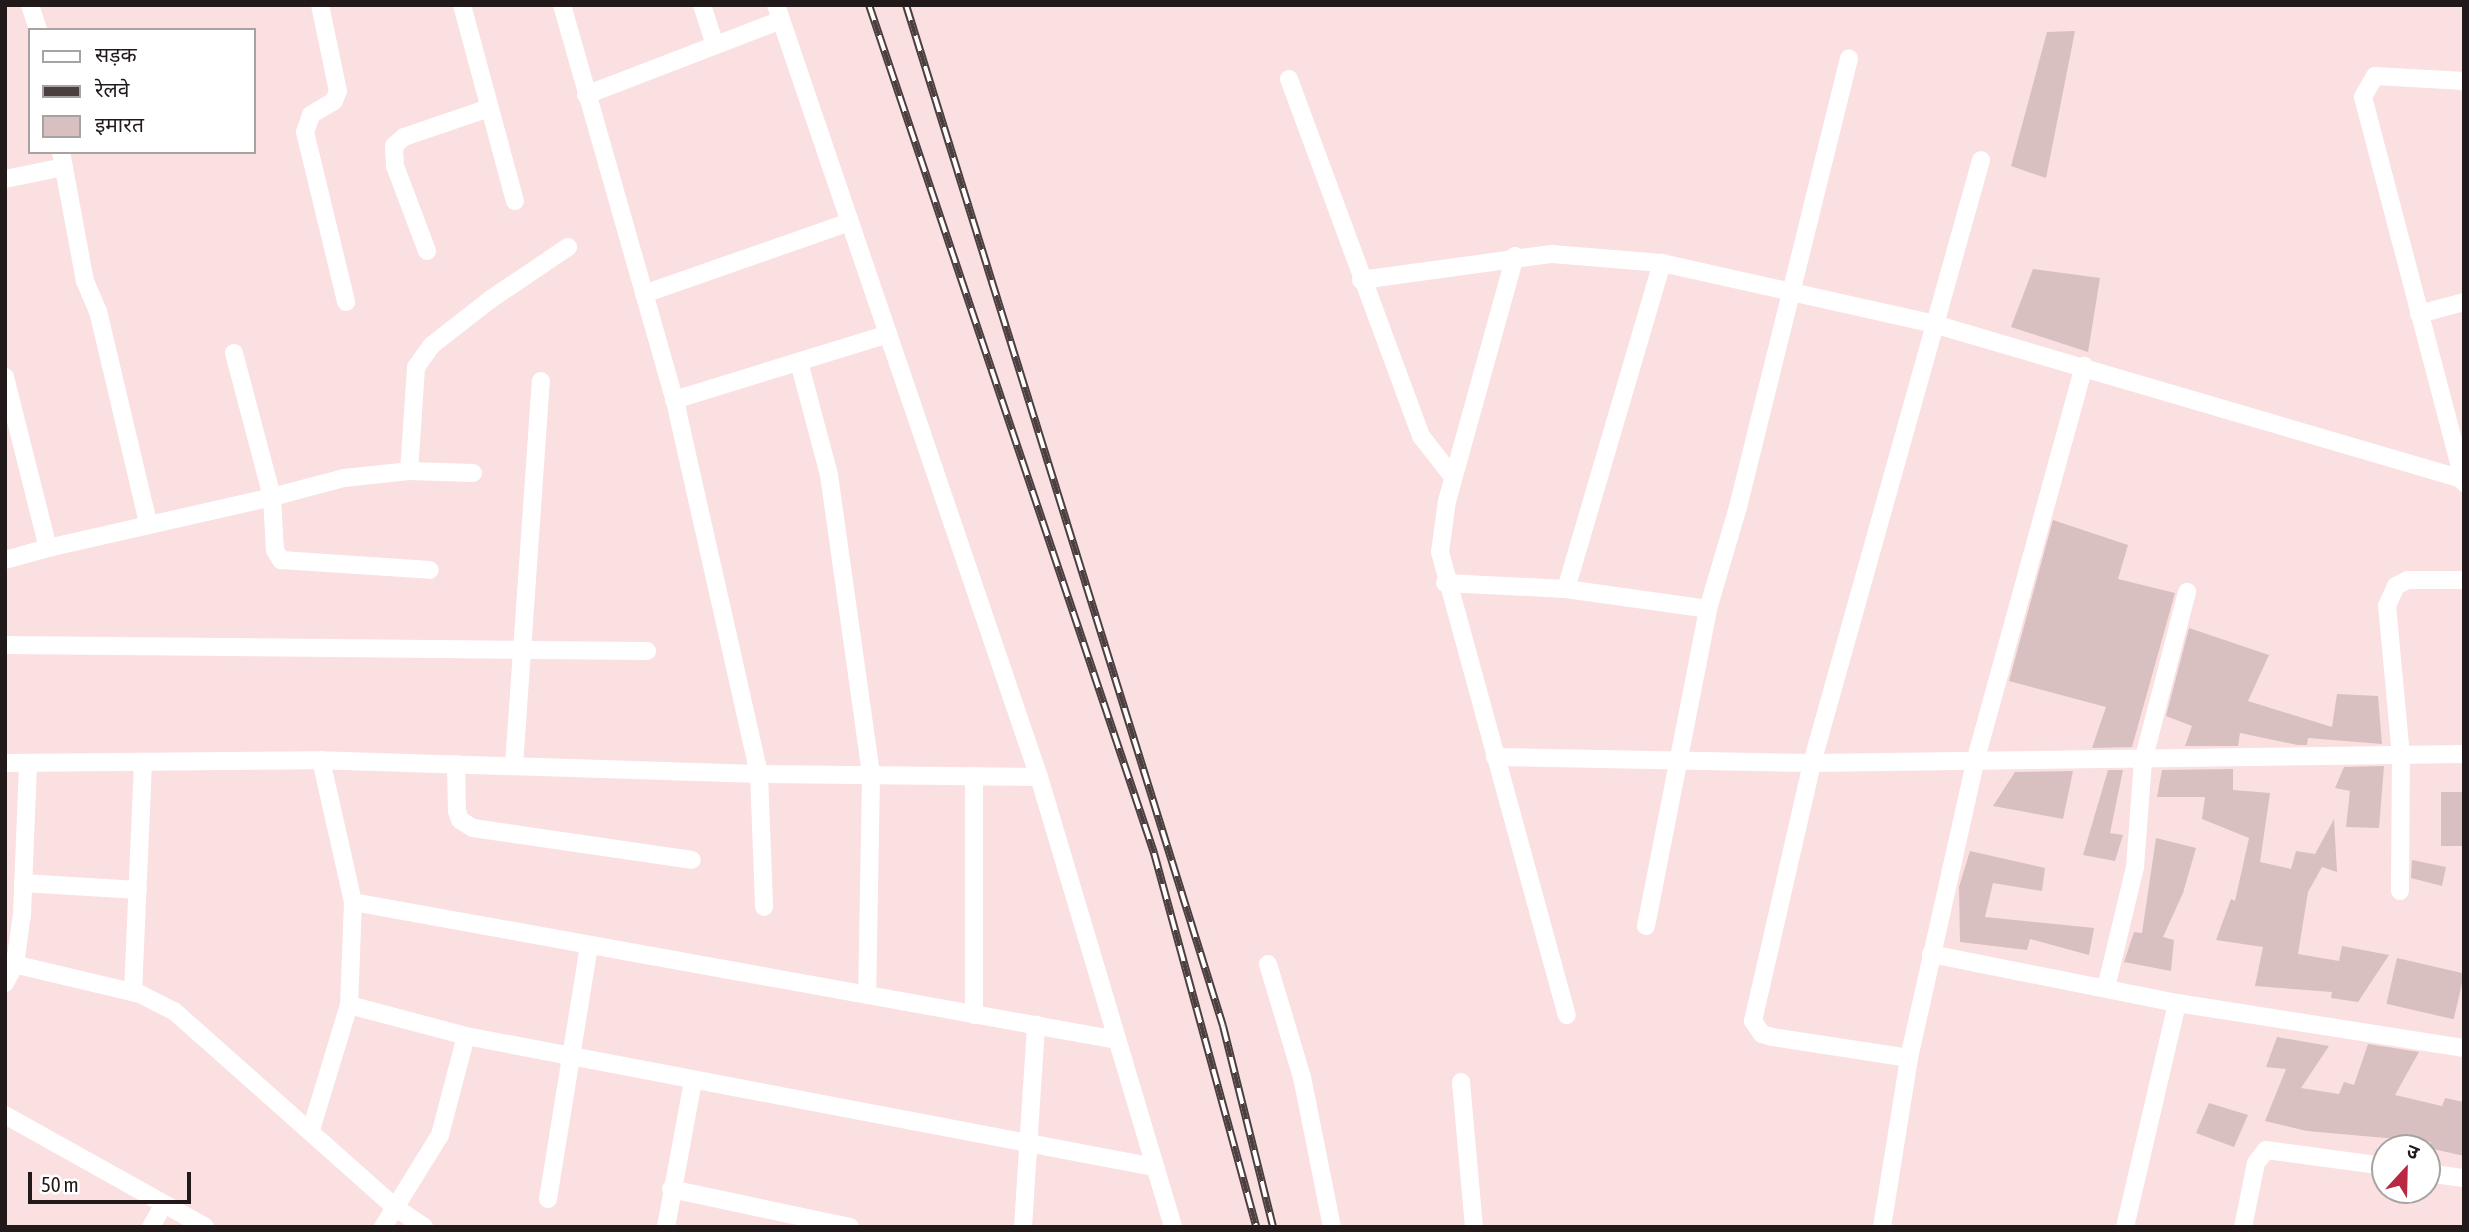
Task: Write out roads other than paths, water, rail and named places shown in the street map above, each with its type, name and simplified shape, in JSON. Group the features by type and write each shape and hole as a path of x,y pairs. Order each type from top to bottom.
{"street":[{"path":"30,5 37,28"},
{"path":"320,5 338,91 334,101 311,115 304,132 346,302"},
{"path":"462,5 515,201"},
{"path":"562,5 674,400 759,774 764,907"},
{"path":"702,5 715,45"},
{"path":"586,95 715,45 779,13 1039,777 1173,1227"},
{"path":"1646,926 1708,609 1738,507 1849,59"},
{"path":"2463,481 2363,97 2375,76 2464,81"},
{"path":"1289,79 1361,280 1421,436 1453,477"},
{"path":"427,251 395,166 394,146 404,137 489,108"},
{"path":"5,179 62,160 85,281 98,310 148,522"},
{"path":"1909,1058 1772,1037 1762,1034 1752,1021 1812,763 1981,160"},
{"path":"644,294 850,222"},
{"path":"409,471 414,381 422,356 491,299 568,247"},
{"path":"1361,280 1515,256 1576,255 1662,263 1934,324 2084,366 2463,481"},
{"path":"1515,256 1453,477 1439,541 1446,583 1567,1016"},
{"path":"1566,589 1662,263"},
{"path":"2419,314 2464,302"},
{"path":"674,400 888,334"},
{"path":"234,353 272,497 275,550 281,560 430,570"},
{"path":"799,362 829,475 871,774 867,995"},
{"path":"1882,1227 1909,1058 1975,762 2084,366"},
{"path":"5,377 29,458 48,548"},
{"path":"514,765 541,381"},
{"path":"5,560 148,522 272,497 344,478 409,471 472,474"},
{"path":"2400,891 2401,756 2387,606 2396,586 2408,580 2464,580"},
{"path":"1446,583 1566,589 1708,609"},
{"path":"2106,988 2135,867 2144,761 2187,592"},
{"path":"5,645 522,646 647,651"},
{"path":"1495,757 1679,764 2144,761 2464,754"},
{"path":"5,762 143,764 321,760 759,774 1039,777"},
{"path":"311,1129 349,1005 353,902 321,760"},
{"path":"5,983 10,963 28,762"},
{"path":"133,992 143,764"},
{"path":"456,764 457,811 460,820 473,828 692,860"},
{"path":"974,776 974,1015"},
{"path":"17,888 138,890"},
{"path":"353,902 1117,1040"},
{"path":"548,1199 575,1057 589,945"},
{"path":"1931,954 2177,1003 2464,1048"},
{"path":"10,963 133,992 158,1002 196,1028 396,1208 425,1227"},
{"path":"1268,964 1302,1077 1332,1227"},
{"path":"2125,1227 2177,1003"},
{"path":"349,1005 466,1037 1154,1167"},
{"path":"1023,1227 1026,1144 1036,1024"},
{"path":"383,1227 440,1135 466,1037"},
{"path":"666,1227 693,1082"},
{"path":"1461,1082 1474,1227"},
{"path":"5,1115 205,1227"},
{"path":"2243,1227 2256,1163 2266,1150 2371,1164"},
{"path":"2441,1175 2464,1178"},
{"path":"671,1189 850,1227"},
{"path":"151,1227 164,1204"}],"railway":[{"path":"869,5 1154,853 1256,1227"},
{"path":"906,5 1223,1026 1273,1227"}]}
